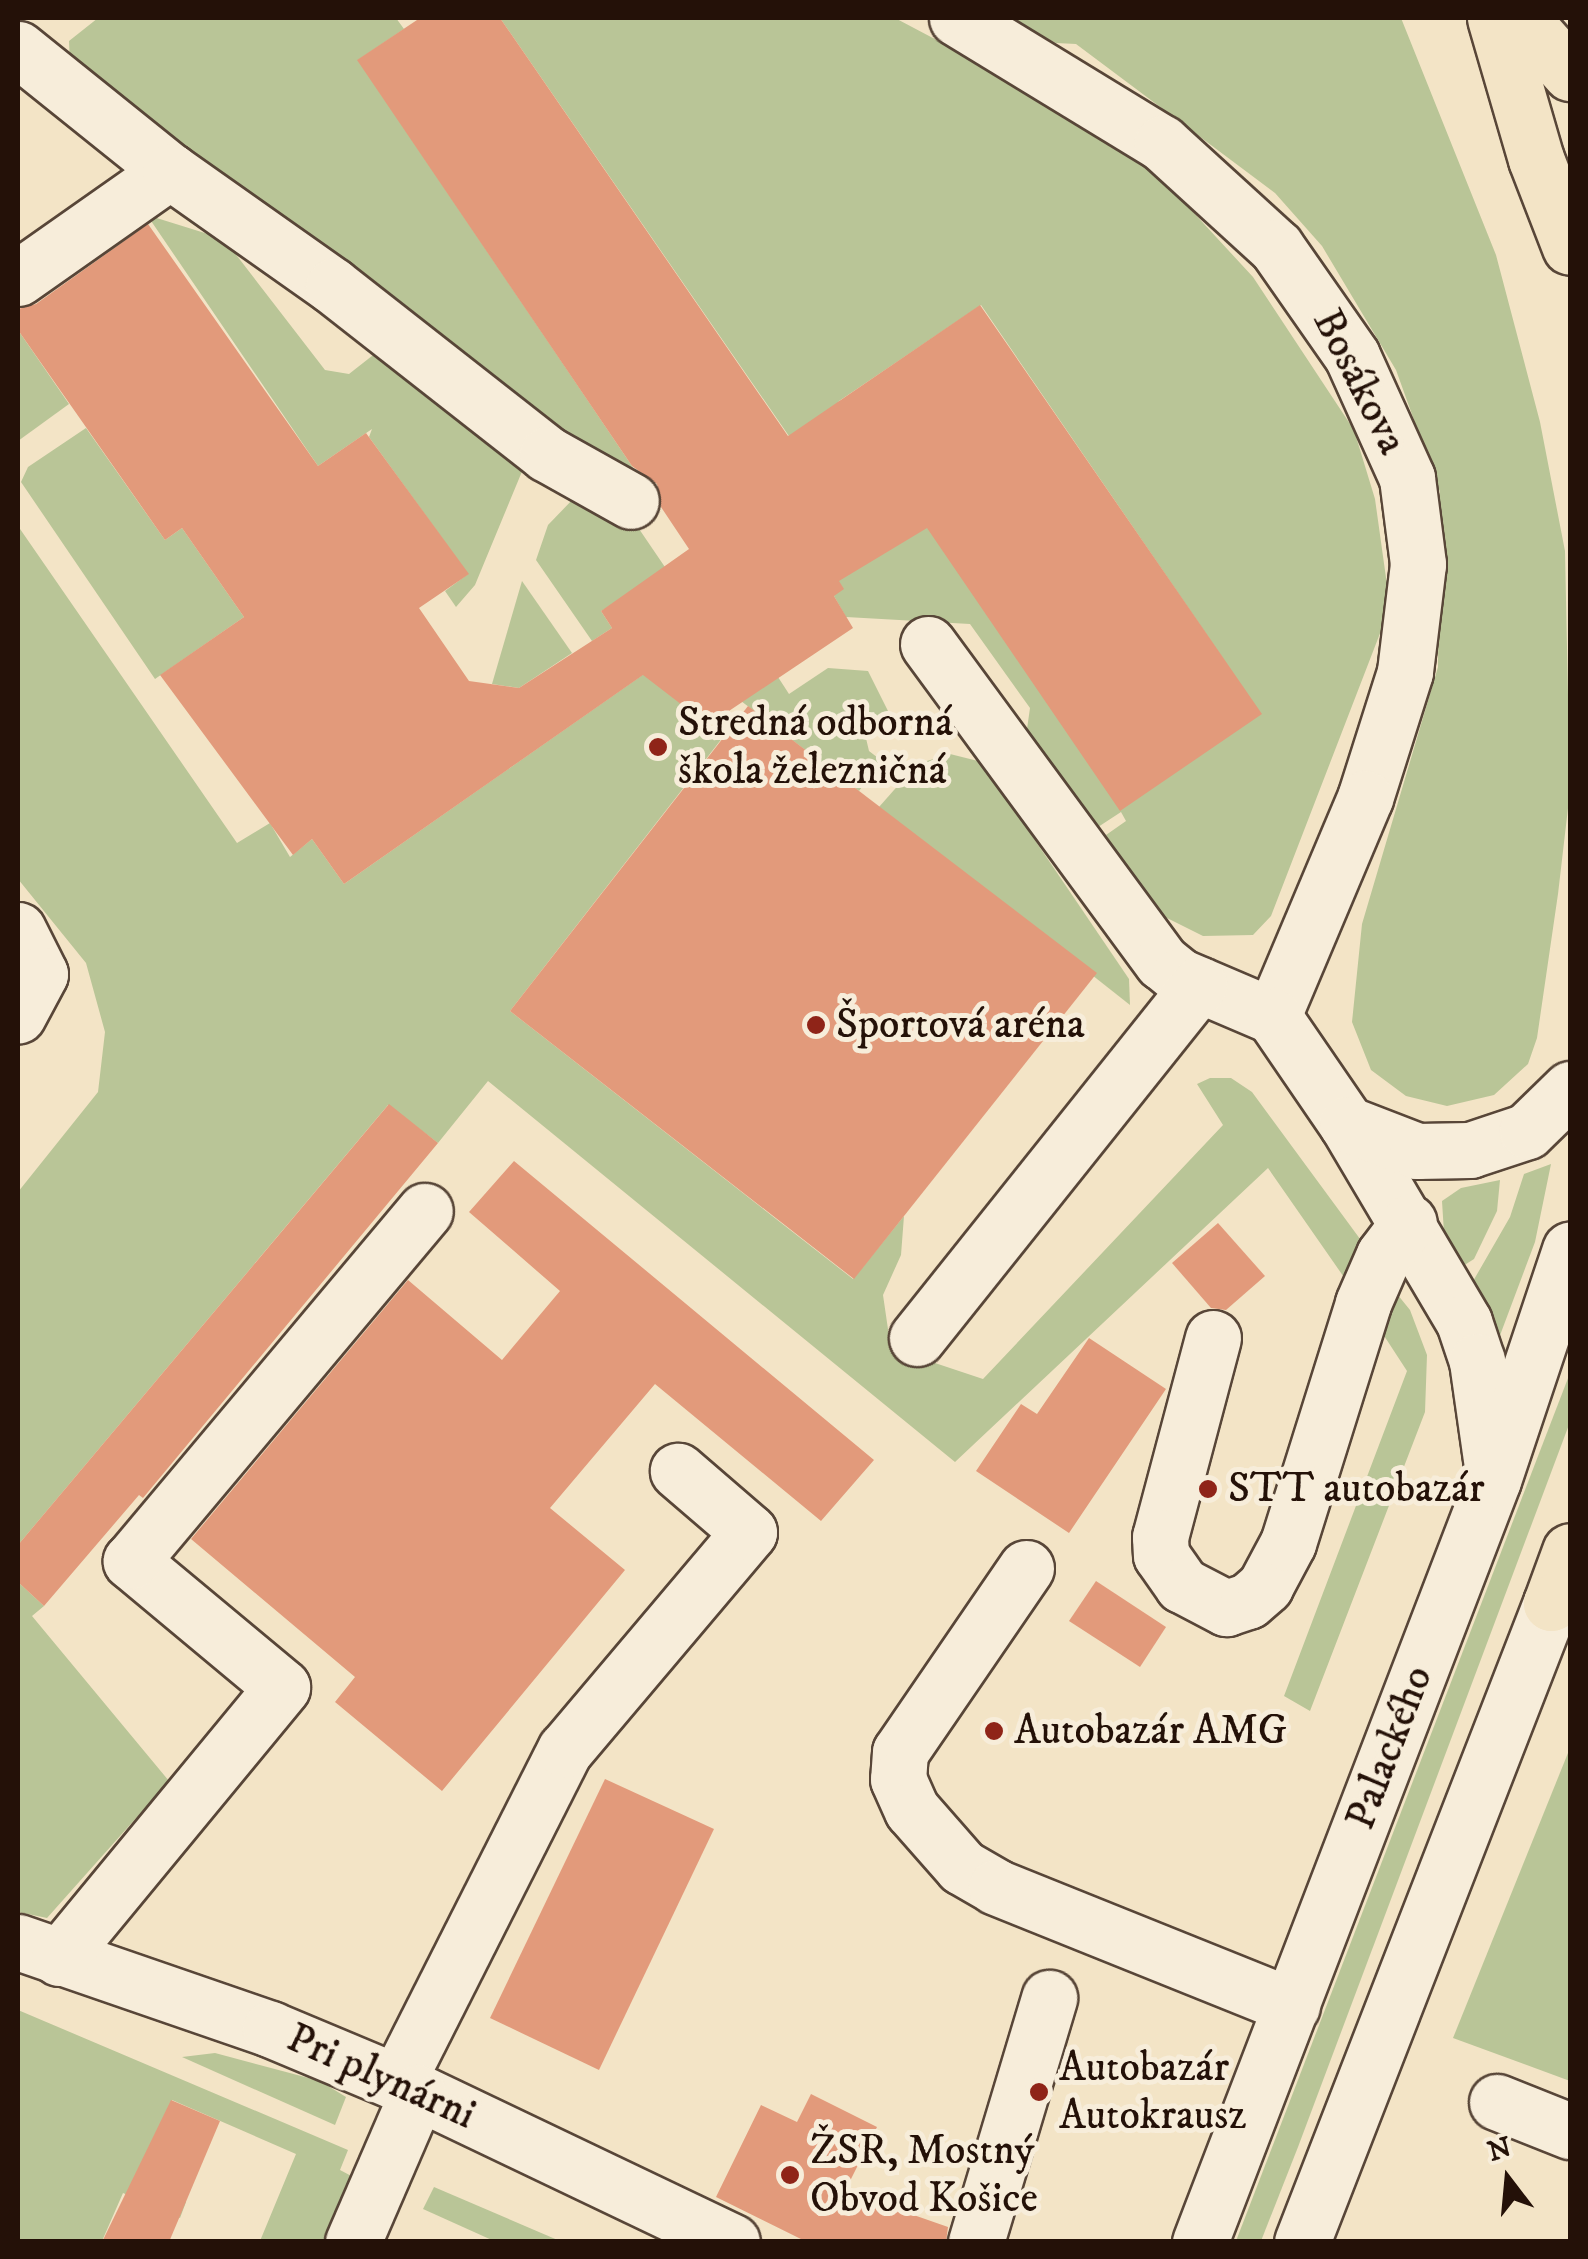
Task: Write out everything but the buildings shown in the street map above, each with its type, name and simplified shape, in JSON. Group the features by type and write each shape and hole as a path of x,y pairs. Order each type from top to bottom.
{"main road":[{"path":"1496,18 1536,159 1570,247"},
{"path":"1521,18 1570,73"},
{"path":"1560,1598 1570,1551"}],"street":[{"path":"18,40 48,18"},
{"name":"Bosákova","path":"957,18 1162,143 1276,247 1352,356 1408,478 1418,564 1405,672 1364,798 1272,1016"},
{"path":"18,49 170,171 333,286 548,454 631,500"},
{"path":"18,278 170,171"},
{"path":"928,644 1162,962 1199,986 1272,1016 1347,1124 1409,1222 1464,1322 1483,1396 1493,1480"},
{"path":"18,930 40,974 25,1007"},
{"path":"917,1338 1199,986"},
{"path":"1347,1124 1417,1152 1470,1150 1527,1131 1570,1090"},
{"path":"38,1950 282,1688 131,1561 425,1210"},
{"path":"1213,1338 1160,1537 1162,1555 1182,1585 1226,1608 1248,1602 1265,1586 1288,1543 1363,1304 1384,1255 1409,1222"},
{"name":"Palackého","path":"1200,2242 1493,1480 1570,1250"},
{"path":"353,2242 408,2087 565,1750 749,1532 678,1471"},
{"path":"1026,1568 900,1752 898,1779 912,1810 962,1867 996,1887 1292,2006"},
{"path":"1302,2242 1560,1598"},
{"name":"Pri plynárni","path":"38,1950 270,2029 408,2087 732,2242"},
{"path":"976,2242 1049,1998"},
{"path":"1497,2102 1570,2132"}],"green space":[{"path":"98,18 396,18 404,29 358,60 636,472 596,467 70,66 69,41"},
{"path":"500,18 895,18 1052,101 1157,173 1253,277 1354,430 1375,499 1388,592 1384,623 1271,916 1253,935 1203,936 1155,912 1106,835 1126,821 1121,812 1095,829 1027,729 1030,708 970,624 846,617 834,596 838,580 906,513 1261,714 981,305 839,401 811,468"},
{"path":"1006,18 1401,18 1496,255 1540,422 1565,551 1570,791 1558,894 1537,1038 1528,1064 1494,1095 1447,1106 1406,1096 1371,1070 1352,1022 1362,924 1438,667 1440,492 1396,370 1322,246 1275,193 1076,44 1056,43"},
{"path":"147,215 224,239 325,370 349,374 377,352 528,457 475,585 456,607 445,591 468,574 369,437 372,429 318,466"},
{"path":"18,330 69,404 18,441"},
{"path":"86,428 165,540 182,528 244,617 155,679 21,482 28,467"},
{"path":"576,496 635,523 669,573 601,611 612,628 592,641 536,560 548,525"},
{"path":"18,526 237,843 270,823 290,857 312,839 344,884 644,674 723,737 510,1011 853,1279 904,1216 901,1255 883,1295 889,1336 929,1361 983,1379 1223,1125 1197,1084 1210,1078 1231,1078 1252,1092 1363,1243 1348,1283 1268,1168 955,1462 488,1081 438,1143 388,1105 18,1545 18,1192 98,1092 105,1032 86,963 18,879"},
{"path":"522,581 572,653 519,688 492,684"},
{"path":"767,660 789,694 828,668 868,671 890,715 865,734 869,751 882,761 859,791 720,685"},
{"path":"950,754 982,762 1129,979 1130,1005 879,807 917,764"},
{"path":"1551,1164 1535,1242 1499,1338 1472,1283 1510,1217 1524,1174"},
{"path":"1500,1180 1497,1211 1474,1259 1463,1266 1444,1233 1442,1201 1461,1188"},
{"path":"1393,1289 1410,1310 1427,1355 1425,1412 1310,1711 1284,1696 1407,1371 1379,1328"},
{"path":"1570,1373 1570,1422 1298,2147 1261,2241 1236,2241"},
{"path":"18,1582 44,1606 32,1616 169,1781 47,1918 18,1912"},
{"path":"1570,1748 1570,2081 1453,2038"},
{"path":"18,2010 348,2150 340,2170 359,2180 332,2241 260,2241 296,2154 172,2100 137,2179 186,2202 180,2218 123,2193 102,2241 18,2241"},
{"path":"215,2053 320,2081 346,2097 335,2125 182,2057"},
{"path":"434,2187 560,2241 494,2241 423,2209"}],"place":[{"name":"Stredná odborná škola železničná","path":"658,747"},
{"name":"Športová aréna","path":"816,1025"},
{"name":"STT autobazár","path":"1208,1489"},
{"name":"Autobazár AMG","path":"994,1731"},
{"name":"Autobazár Autokrausz","path":"1039,2092"},
{"name":"ŽSR, Mostný Obvod Košice","path":"790,2175"}]}
